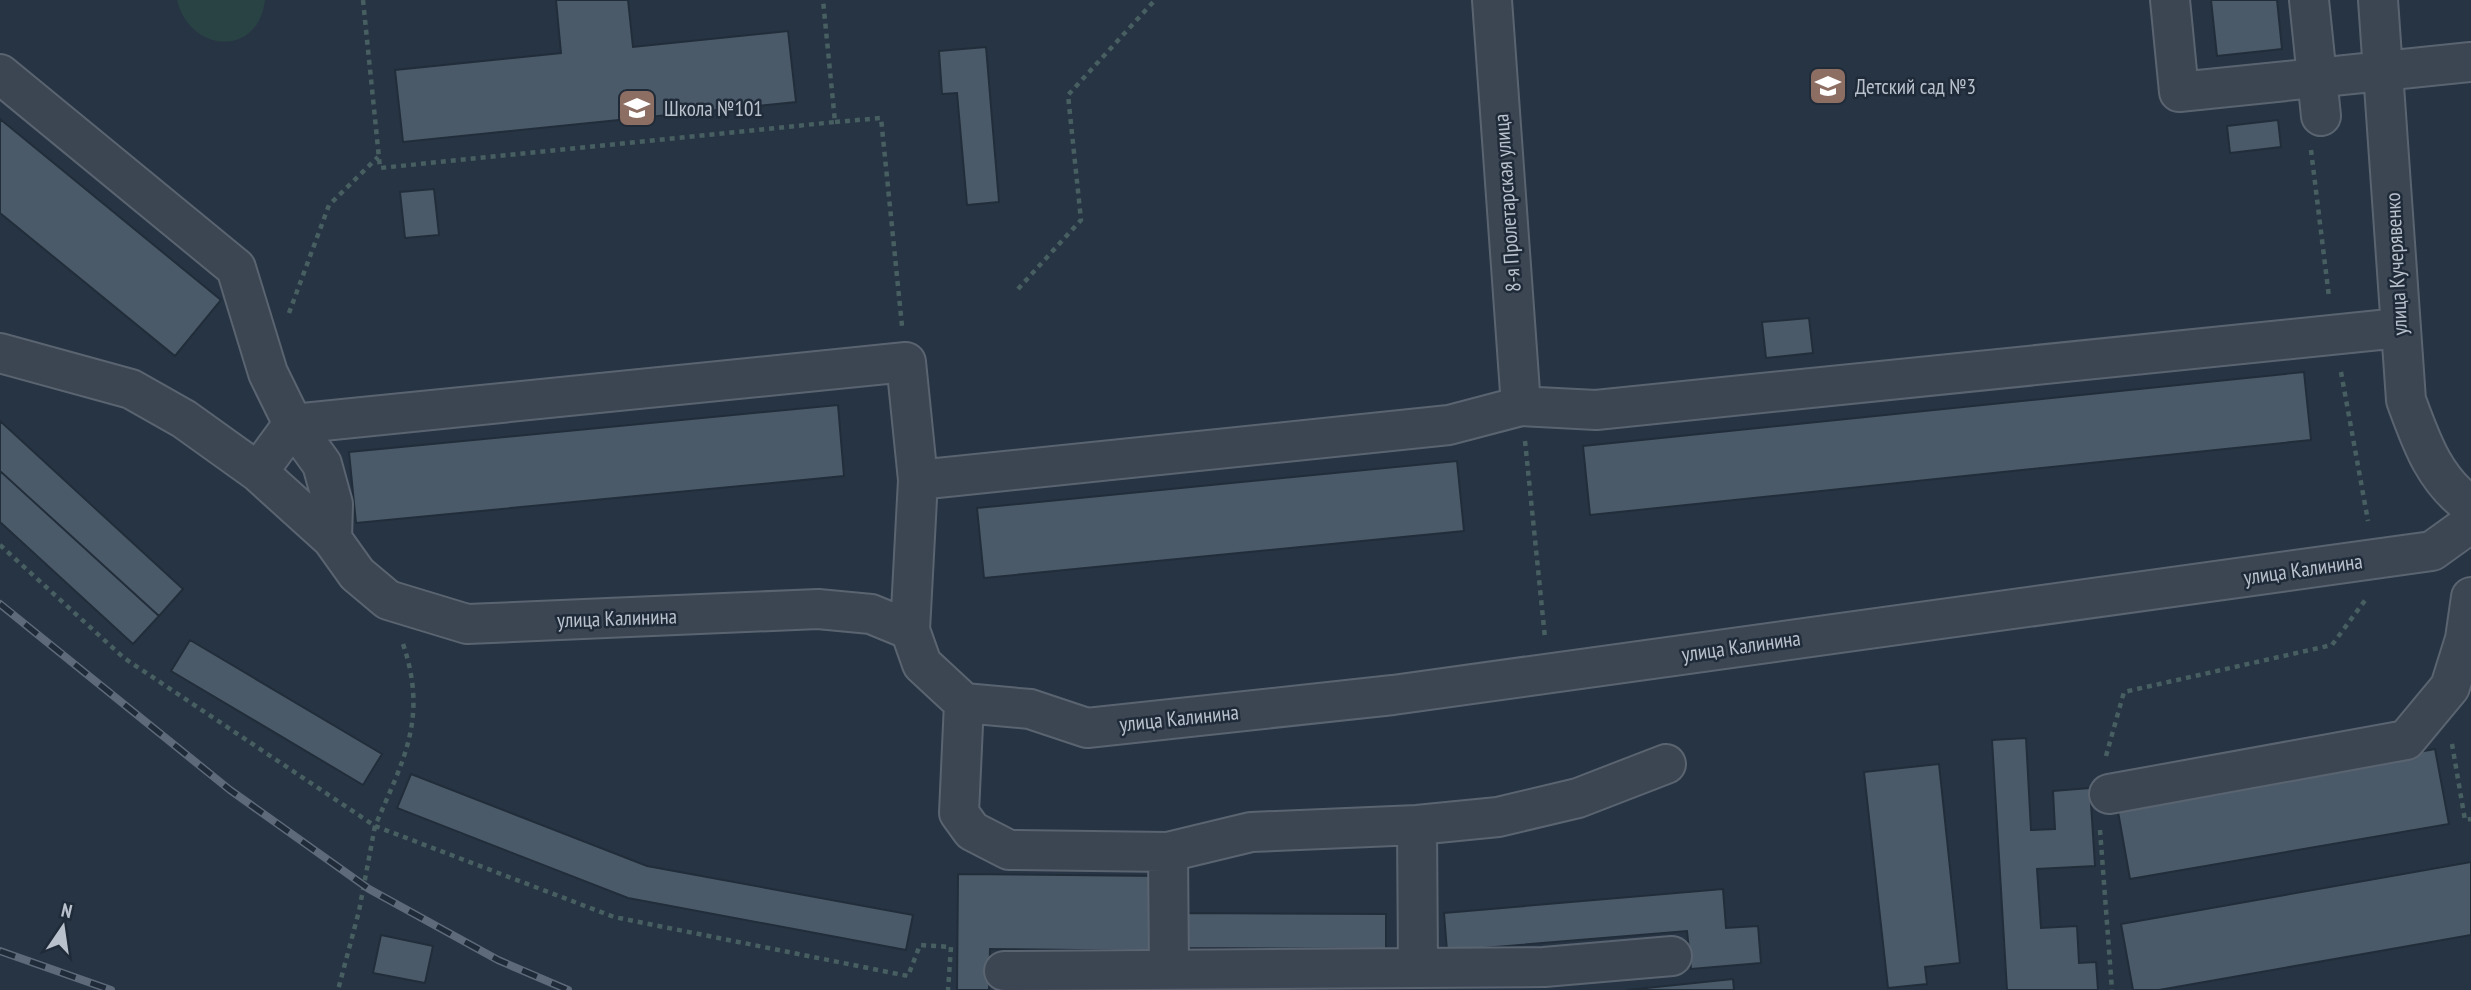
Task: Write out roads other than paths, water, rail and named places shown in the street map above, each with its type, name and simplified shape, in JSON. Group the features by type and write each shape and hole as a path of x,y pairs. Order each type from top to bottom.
{"street":[{"name":"8-я Пролетарская улица","path":"1492,0 1521,406"},
{"path":"2170,0 2179,92 2471,62"},
{"path":"2309,0 2317,78 2316,132"},
{"name":"улица Кучерявенко","path":"2378,0 2406,400 2425,452 2451,492 2471,506"},
{"path":"0,74 236,268 268,373 293,424 322,464 333,504 332,539"},
{"path":"918,480 1449,425 1521,406 1596,411 2399,328"},
{"name":"улица Калинина","path":"0,353 131,389 184,419 258,472 332,539 358,574 388,600 467,624 818,609 871,614 910,630"},
{"path":"258,472 293,424 906,362 918,480 910,630 922,664 964,703 959,813 972,831 1009,849 1168,852 1251,832 1417,825 1498,817 1578,798 1666,764"},
{"name":"улица Калинина","path":"964,703 1030,709 1087,728 1393,695 2432,551 2471,523"},
{"path":"2104,795 2406,740 2450,687 2465,639 2471,597"},
{"path":"1417,825 1418,968"},
{"path":"1168,852 1169,970"},
{"path":"1004,971 1544,967 1672,956"}],"railway":[{"path":"0,604 230,790 369,889 498,960 568,990"},
{"path":"0,951 111,990"}],"place":[{"name":"Детский сад №3","path":"1828,86"},
{"name":"Школа №101","path":"637,108"}]}
